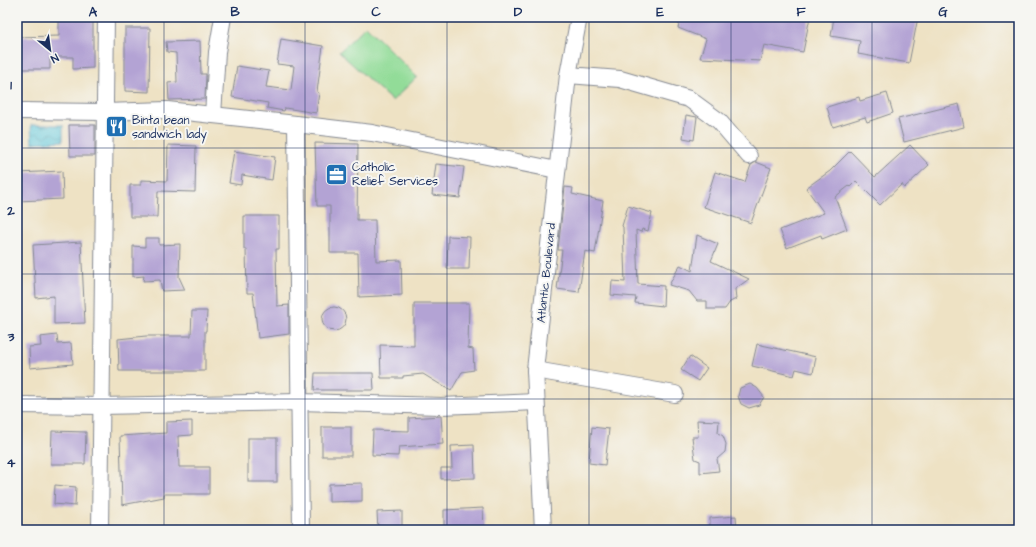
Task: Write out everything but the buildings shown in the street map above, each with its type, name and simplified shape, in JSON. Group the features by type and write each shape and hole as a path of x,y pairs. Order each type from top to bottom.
{"street":[{"path":"100,530 106,17"},
{"path":"213,116 217,52 222,17"},
{"name":"Atlantic Boulevard","path":"542,530 535,370 568,75 579,17"},
{"path":"568,75 620,79 689,99 719,121 749,156"},
{"path":"17,111 105,112 167,110 296,124 372,133 557,170"},
{"path":"296,124 301,530"},
{"path":"535,370 675,394"},
{"path":"17,405 101,406 300,402 441,406 536,402"}],"green space":[{"path":"366,26 417,77 392,101 339,52"}],"water":[{"path":"31,125 63,125 63,141 32,143"}],"place":[{"name":"Binta bean sandwich lady","path":"116,127"},
{"name":"Catholic Relief Services","path":"337,174"}]}
